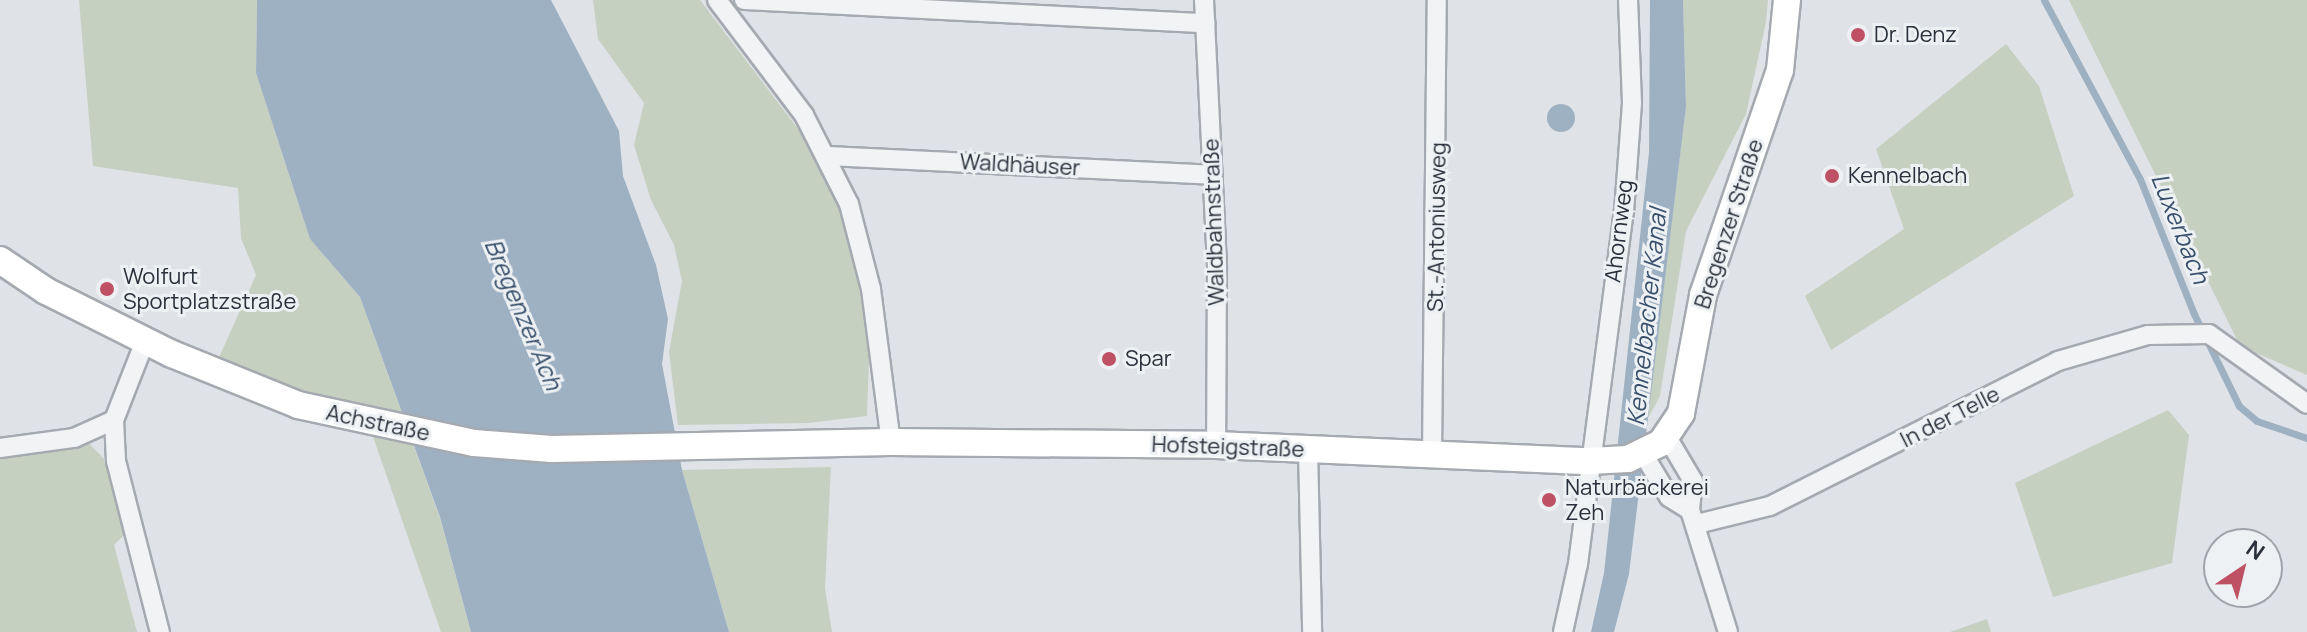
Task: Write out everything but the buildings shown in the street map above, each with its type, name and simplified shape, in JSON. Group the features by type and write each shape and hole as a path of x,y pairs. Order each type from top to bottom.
{"main road":[{"name":"Bregenzer Straße","path":"1657,445 1681,413 1712,265 1780,70 1787,0"},
{"name":"Achstraße","path":"0,260 46,291 145,341 298,405 342,417 474,443 552,449 790,444"},
{"name":"Hofsteigstraße","path":"790,444 1216,445 1589,461 1657,445"}],"street":[{"path":"717,0 804,115 849,204 871,289 891,442"},
{"path":"744,0 1205,23"},
{"name":"Waldbahnstraße","path":"1204,0 1213,175 1216,445"},
{"name":"St.-Antoniusweg","path":"1432,454 1437,0"},
{"name":"Ahornweg","path":"1563,632 1578,564 1589,461 1624,212 1632,103 1628,0"},
{"name":"Waldhäuser","path":"827,156 1213,175"},
{"name":"In der Telle","path":"1693,517 1770,506 2058,361 2106,344 2185,333 2209,334 2307,404"},
{"path":"145,341 114,420 116,461 160,632"},
{"path":"0,448 74,438 114,420"},
{"path":"1657,445 1669,497 1693,517"},
{"path":"1657,445 1693,481 1693,517 1728,632"},
{"path":"1308,449 1312,632"}],"green space":[{"path":"79,0 257,0 256,73 310,239 360,297 440,518 471,632 441,632 371,431 216,364 256,275 241,238 238,188 93,166"},
{"path":"593,0 700,0 805,138 832,182 859,285 869,358 867,416 808,423 678,425 669,352 682,281 674,245 651,200 634,145 644,103 598,39"},
{"path":"1683,0 1768,0 1746,114 1686,231 1660,396 1647,420 1686,107"},
{"path":"2069,0 2307,0 2307,375 2240,346"},
{"path":"2006,44 2039,86 2074,196 1831,350 1805,296 1904,229 1876,149"},
{"path":"2168,410 2189,435 2172,563 2053,597 2015,483"},
{"path":"80,434 104,459 112,485 125,534 114,545 137,632 0,632 0,447"},
{"path":"831,467 825,588 832,632 729,632 682,470"},
{"path":"1987,619 1991,632 1950,632"}],"water":[{"name":"Bregenzer Ach","path":"257,0 551,0 619,131 623,176 656,265 668,319 662,364 682,470 729,632 471,632 440,517 360,297 310,239 256,73"},
{"name":"Kennelbacher Kanal","path":"1650,0 1683,0 1686,107 1629,574 1614,632 1591,632 1604,573 1649,152"},
{"path":"1561,104 1571,108 1575,118 1571,128 1561,132 1551,128 1547,118 1551,108"}],"waterway":[{"name":"Luxerbach","path":"2044,0 2140,179 2194,314 2239,406 2257,421 2307,438"}],"place":[{"name":"Dr. Denz","path":"1858,35"},
{"name":"Kennelbach","path":"1832,176"},
{"name":"Wolfurt Sportplatzstraße","path":"107,289"},
{"name":"Spar","path":"1109,359"},
{"name":"Naturbäckerei Zeh","path":"1549,500"}]}
